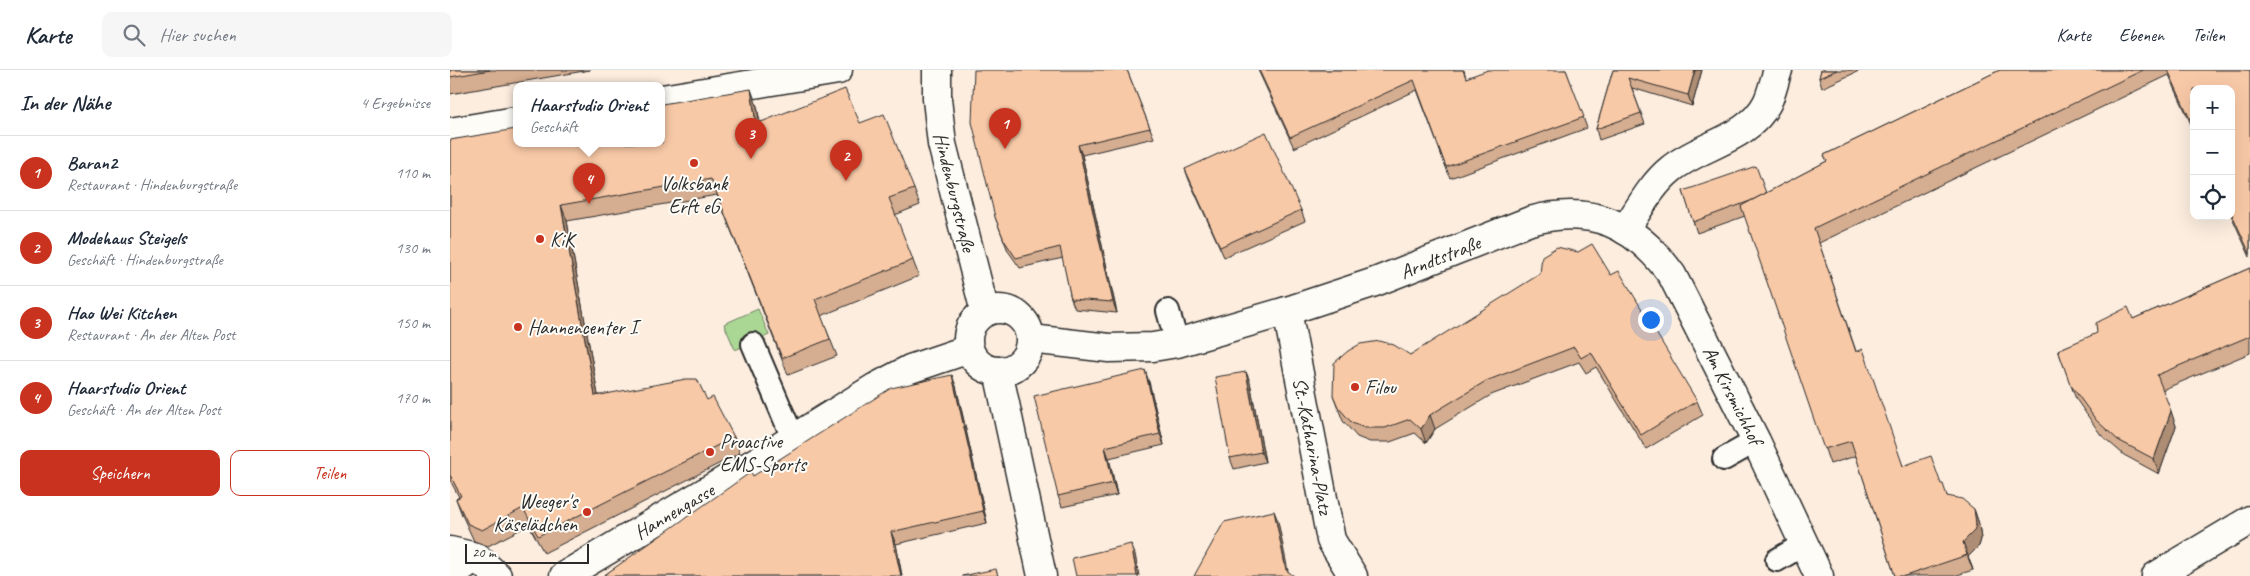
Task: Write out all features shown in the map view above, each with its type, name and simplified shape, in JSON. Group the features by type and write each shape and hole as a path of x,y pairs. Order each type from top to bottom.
{"street":[{"path":"665,99 838,70"},
{"name":"Hindenburgstraße","path":"937,70 937,99 942,144 985,312"},
{"path":"1625,230 1654,187 1669,170 1742,129 1755,119 1767,102 1778,70"},
{"path":"450,132 513,122"},
{"name":"Arndtstraße","path":"1031,340 1109,348 1153,347 1177,343 1287,311 1375,282 1544,217 1557,214 1581,214 1608,221 1625,230"},
{"name":"Am Kirsmichhof","path":"1625,230 1648,247 1672,275 1756,441 1819,576"},
{"path":"997,308 1010,310 1024,322 1028,327 1031,340 1024,358 1008,370 998,371 988,369 980,364 969,348 968,338 970,327 976,318 985,312 997,308"},
{"name":"St.-Katharina-Platz","path":"1287,311 1331,540 1353,576"},
{"name":"Hannengasse","path":"564,576 756,453 793,438 876,387 910,369 969,348"},
{"path":"998,371 1042,576"},
{"path":"2156,576 2250,520"},
{"path":"450,551 476,557 497,576"},
{"path":"450,575 476,557"}],"lane":[{"path":"1168,312 1177,343"},
{"path":"752,344 793,438"},
{"path":"1724,459 1756,441"},
{"path":"1777,560 1804,544"}],"green space":[{"path":"758,309 769,335 735,350 724,324"}],"building":[{"path":"450,70 490,70 450,77"},
{"path":"974,70 1127,70 1150,128 1078,145 1113,302 1071,299 1060,247 1016,258 1004,240 995,217 972,122"},
{"path":"1259,70 1463,70 1466,78 1488,70 1566,70 1584,117 1446,167 1414,80 1290,137"},
{"path":"1613,70 1695,70 1688,95 1628,78 1641,113 1596,129"},
{"path":"1821,70 1837,70 1819,78"},
{"path":"2000,70 2143,70 1814,228 1856,352 1863,349 1903,466 1931,456 1947,496 1962,499 1974,509 1976,524 1974,531 1963,542 1967,555 1905,576 1895,576 1851,441 1824,449 1741,206 1827,161 1824,155"},
{"path":"2168,70 2250,70 2250,254 2235,220 2235,85 2190,85 2190,119"},
{"name":"Hannencenter I","path":"751,89 756,124 845,89 860,123 884,114 914,189 889,198 913,260 815,299 830,339 782,358 711,179 561,205 595,396 686,379 697,379 707,400 713,397 734,437 538,536 523,508 482,530 468,524 456,499 461,496 450,475 450,140 513,130 513,147 665,147 665,103"},
{"path":"1266,132 1301,210 1220,247 1185,169"},
{"path":"1756,166 1766,193 1750,201 1693,222 1683,191"},
{"path":"1592,244 1611,275 1619,271 1697,401 1641,435 1591,352 1581,358 1574,347 1486,381 1430,415 1421,429 1410,419 1385,428 1365,428 1352,423 1338,407 1333,395 1334,363 1348,351 1360,344 1380,341 1394,345 1410,355 1540,274 1542,256 1557,247 1578,252"},
{"path":"2250,268 2250,336 2157,375 2171,411 2154,459 2118,440 2096,420 2070,384 2058,350 2097,333 2096,323 2128,307 2133,319"},
{"path":"1145,370 1160,434 1105,447 1113,483 1058,496 1034,396"},
{"path":"1246,372 1261,452 1230,458 1215,377"},
{"path":"952,375 983,511 891,532 901,576 603,576 751,472 753,476 891,388"},
{"path":"1274,511 1286,570 1294,576 1194,576 1224,522"},
{"path":"1131,544 1137,576 1076,576 1072,558"},
{"path":"996,569 998,576 962,576"}],"place":[{"name":"Baran2","path":"1005,149"},
{"name":"Hao Wei Kitchen","path":"751,159"},
{"name":"Volksbank Erft eG","path":"694,163"},
{"name":"Modehaus Steigels","path":"846,181"},
{"name":"Haarstudio Orient","path":"589,204"},
{"name":"KiK","path":"540,239"},
{"name":"Hannencenter I","path":"518,327"},
{"name":"Filou","path":"1355,387"},
{"name":"Proactive EMS-Sports","path":"710,452"},
{"name":"Weeger's Käselädchen","path":"587,512"}]}
